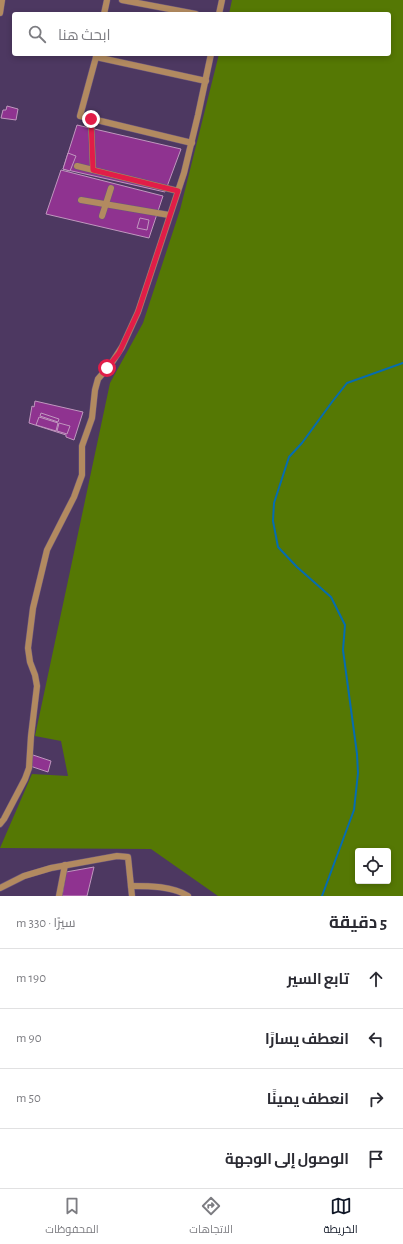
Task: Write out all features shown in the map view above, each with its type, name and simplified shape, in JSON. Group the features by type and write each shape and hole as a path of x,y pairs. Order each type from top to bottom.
{"street":[{"path":"0,13 2,0"},
{"path":"104,12 106,0"},
{"path":"122,0 185,12"},
{"path":"219,12 222,0"},
{"path":"192,143 80,116 96,56 206,81"},
{"path":"0,824 25,780 29,768 37,686 30,662 28,648 33,608 47,550 74,497 82,475 82,446 92,418 95,390 98,379 119,353 138,312 178,191 192,143 211,56"},
{"path":"91,119 93,170"},
{"path":"77,166 178,191"},
{"path":"102,216 112,188"},
{"path":"82,200 169,215"},
{"path":"0,888 24,876 65,865 117,856 128,857 132,896"},
{"path":"59,896 65,865"},
{"path":"131,886 155,886 182,892 188,896"}],"green space":[{"path":"232,0 403,0 403,896 218,896 151,849 0,848 32,774 68,776 61,741 35,736 110,383 143,323 180,210 218,56 391,56 391,12 229,12"}],"building":[{"path":"7,106 18,109 16,120 1,118 3,110 6,110"},
{"path":"77,125 181,149 165,192 63,169"},
{"path":"68,153 76,156 70,171 63,169"},
{"path":"61,170 163,196 149,238 46,214"},
{"path":"140,218 149,220 147,230 137,228"},
{"path":"35,401 83,412 74,440 66,437 66,435 29,423 32,406 34,407"},
{"path":"41,413 59,419 58,422 40,416"},
{"path":"39,417 58,423 56,431 36,425"},
{"path":"59,423 70,426 67,434 57,431"},
{"path":"33,755 51,761 48,772 30,766"},
{"path":"94,867 87,896 62,896 66,872"}],"waterway":[{"path":"322,896 354,810 358,773 357,754 343,650 345,625 331,597 297,567 278,547 273,521 274,503 289,457 302,443 347,383 403,363"}],"route":[{"path":"91,119 93,170 178,191 138,312 119,353 107,368"}]}
